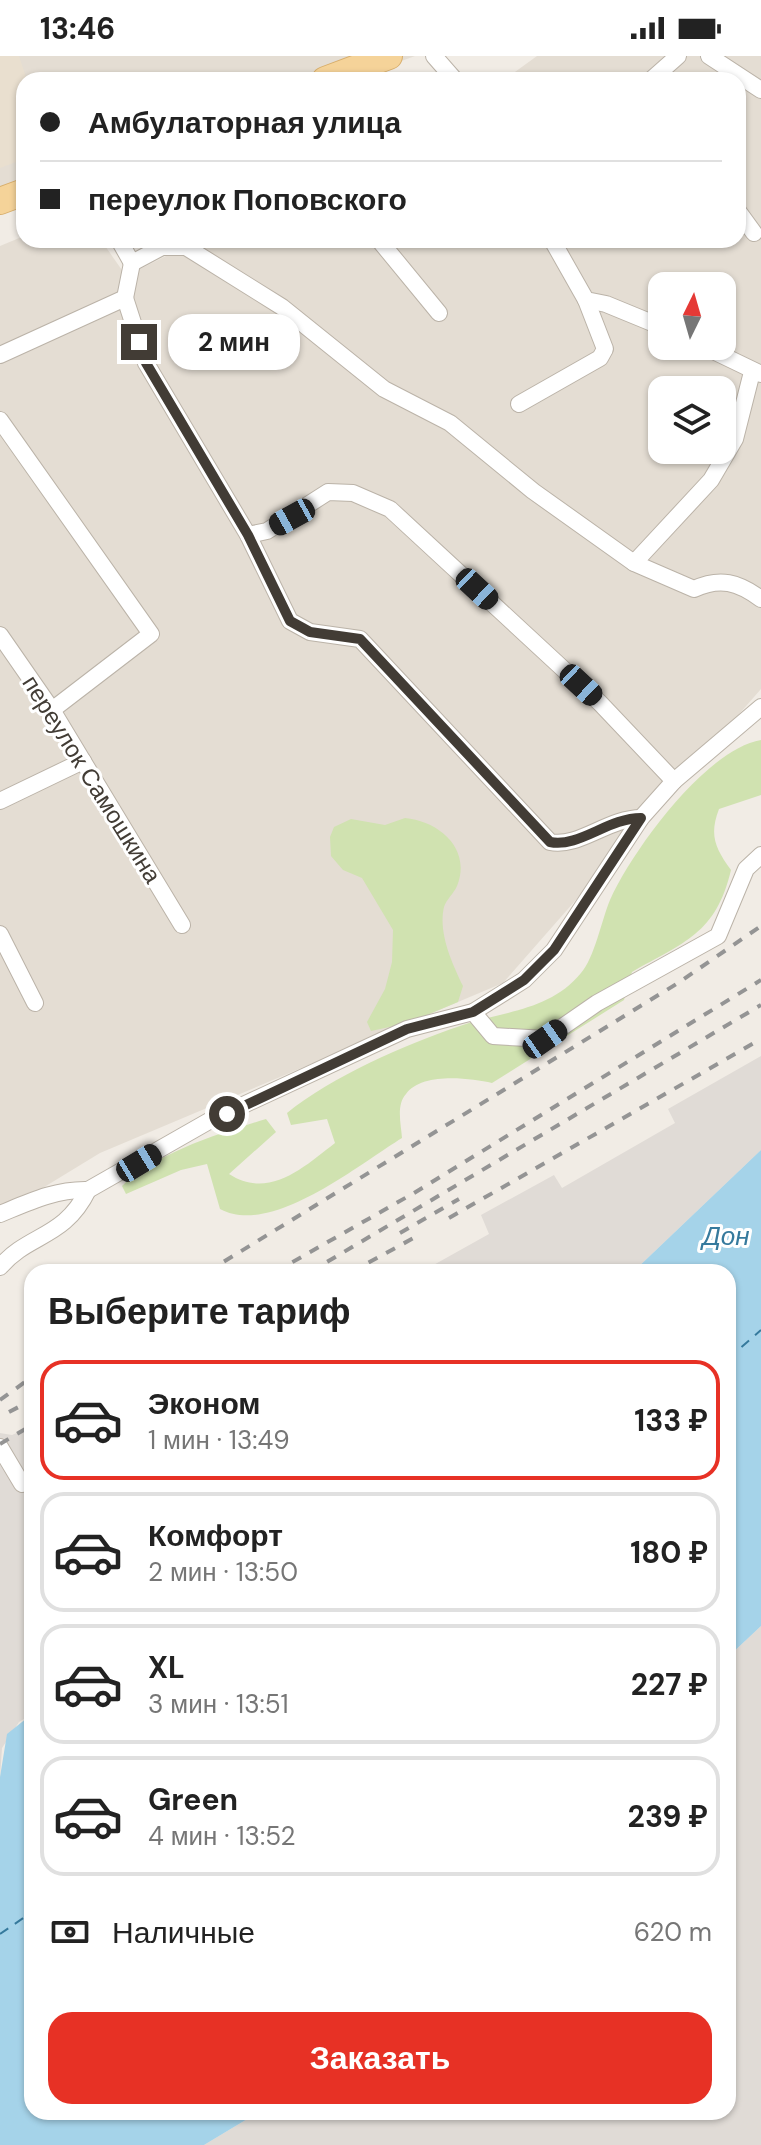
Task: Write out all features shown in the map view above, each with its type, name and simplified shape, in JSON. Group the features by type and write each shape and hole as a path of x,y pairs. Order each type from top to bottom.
{"main road":[{"path":"346,72 389,56"}],"street":[{"path":"434,56 448,72"},
{"path":"660,72 678,56"},
{"path":"709,56 733,72"},
{"path":"746,222 754,233"},
{"path":"124,248 132,263 125,298 146,363 248,535 290,621 310,632 360,639 550,842 563,845 623,818 641,818"},
{"path":"132,263 160,248"},
{"path":"200,248 282,307 384,389 450,423 533,491 634,563 694,589 714,580 743,586 761,599"},
{"path":"386,248 439,313"},
{"path":"519,404 600,358 605,349 586,300 557,248"},
{"path":"0,355 125,298"},
{"path":"586,300 606,304 648,321"},
{"path":"634,563 711,480 735,439 756,373 730,360"},
{"path":"0,420 151,634 52,710"},
{"path":"248,535 267,531 328,492 353,493 390,509 600,703 674,781"},
{"name":"переулок Самошкина","path":"0,635 52,710 182,925"},
{"path":"0,1214 49,1194 88,1190 209,1121 407,1029 473,1012 524,980 554,950 641,818 674,781 761,707"},
{"path":"0,801 83,761"},
{"path":"473,1012 493,1036 545,1039 597,1003 718,936 746,869 761,855"},
{"path":"0,934 35,1003"},
{"path":"0,1267 9,1257 69,1221 88,1190"},
{"path":"0,1447 22,1484"}],"shaded area":[{"path":"0,56 415,56 372,72 16,72 16,201 0,207"},
{"path":"0,56 19,56 24,72 16,72 16,162 0,168"},
{"path":"537,56 761,56 761,689 503,983 100,1153 0,1214 0,246 16,239 16,248 107,248 126,276 182,248 746,248 746,72 515,72"},
{"path":"761,1056 761,1150 641,1264 435,1264 489,1234 481,1215 554,1175 562,1188 675,1123 668,1109"},
{"path":"24,1430 24,1719 2,1748 0,1777 0,1433 12,1435"},
{"path":"761,1626 761,2145 204,2145 246,2120 736,2120 736,1649"}],"green space":[{"path":"761,740 761,795 719,809 716,818 715,841 731,870 717,909 695,934 632,972 624,1000 492,1083 446,1078 413,1087 401,1104 402,1138 339,1180 288,1206 264,1214 241,1215 220,1209 207,1164 181,1170 126,1194 122,1186 170,1154 266,1119 276,1132 229,1174 258,1184 285,1177 335,1143 327,1119 291,1125 287,1113 305,1100 347,1074 416,1042 540,1003 569,986 586,967 610,900 653,830 673,805 717,762 740,747"},
{"path":"405,818 418,820 440,831 456,849 460,860 457,886 445,904 443,927 447,948 463,986 458,1002 408,1023 371,1031 367,1022 385,989 392,962 393,930 362,878 343,870 331,856 330,837 334,827 351,819 385,825"}],"water":[{"name":"Дон","path":"761,1150 761,1626 736,1649 736,1264 641,1264"},
{"path":"24,1720 24,2120 246,2120 204,2145 0,2145 0,1777 7,1734"}],"ferry route":[{"path":"736,1352 761,1330"},
{"path":"0,1934 24,1918"}],"railway":[{"path":"220,1264 678,983 761,926"},
{"path":"289,1264 414,1193 761,980"},
{"path":"324,1264 761,1005"},
{"path":"449,1218 761,1039"},
{"path":"400,1233 459,1199"},
{"path":"366,1264 421,1234"},
{"path":"0,1400 24,1383"},
{"path":"9,1412 24,1404"},
{"path":"0,1444 24,1430"}],"route":[{"path":"139,342 146,363 248,535 290,621 310,632 360,639 550,842 563,845 623,818 641,818 554,950 524,980 473,1012 407,1029 227,1114"}]}
